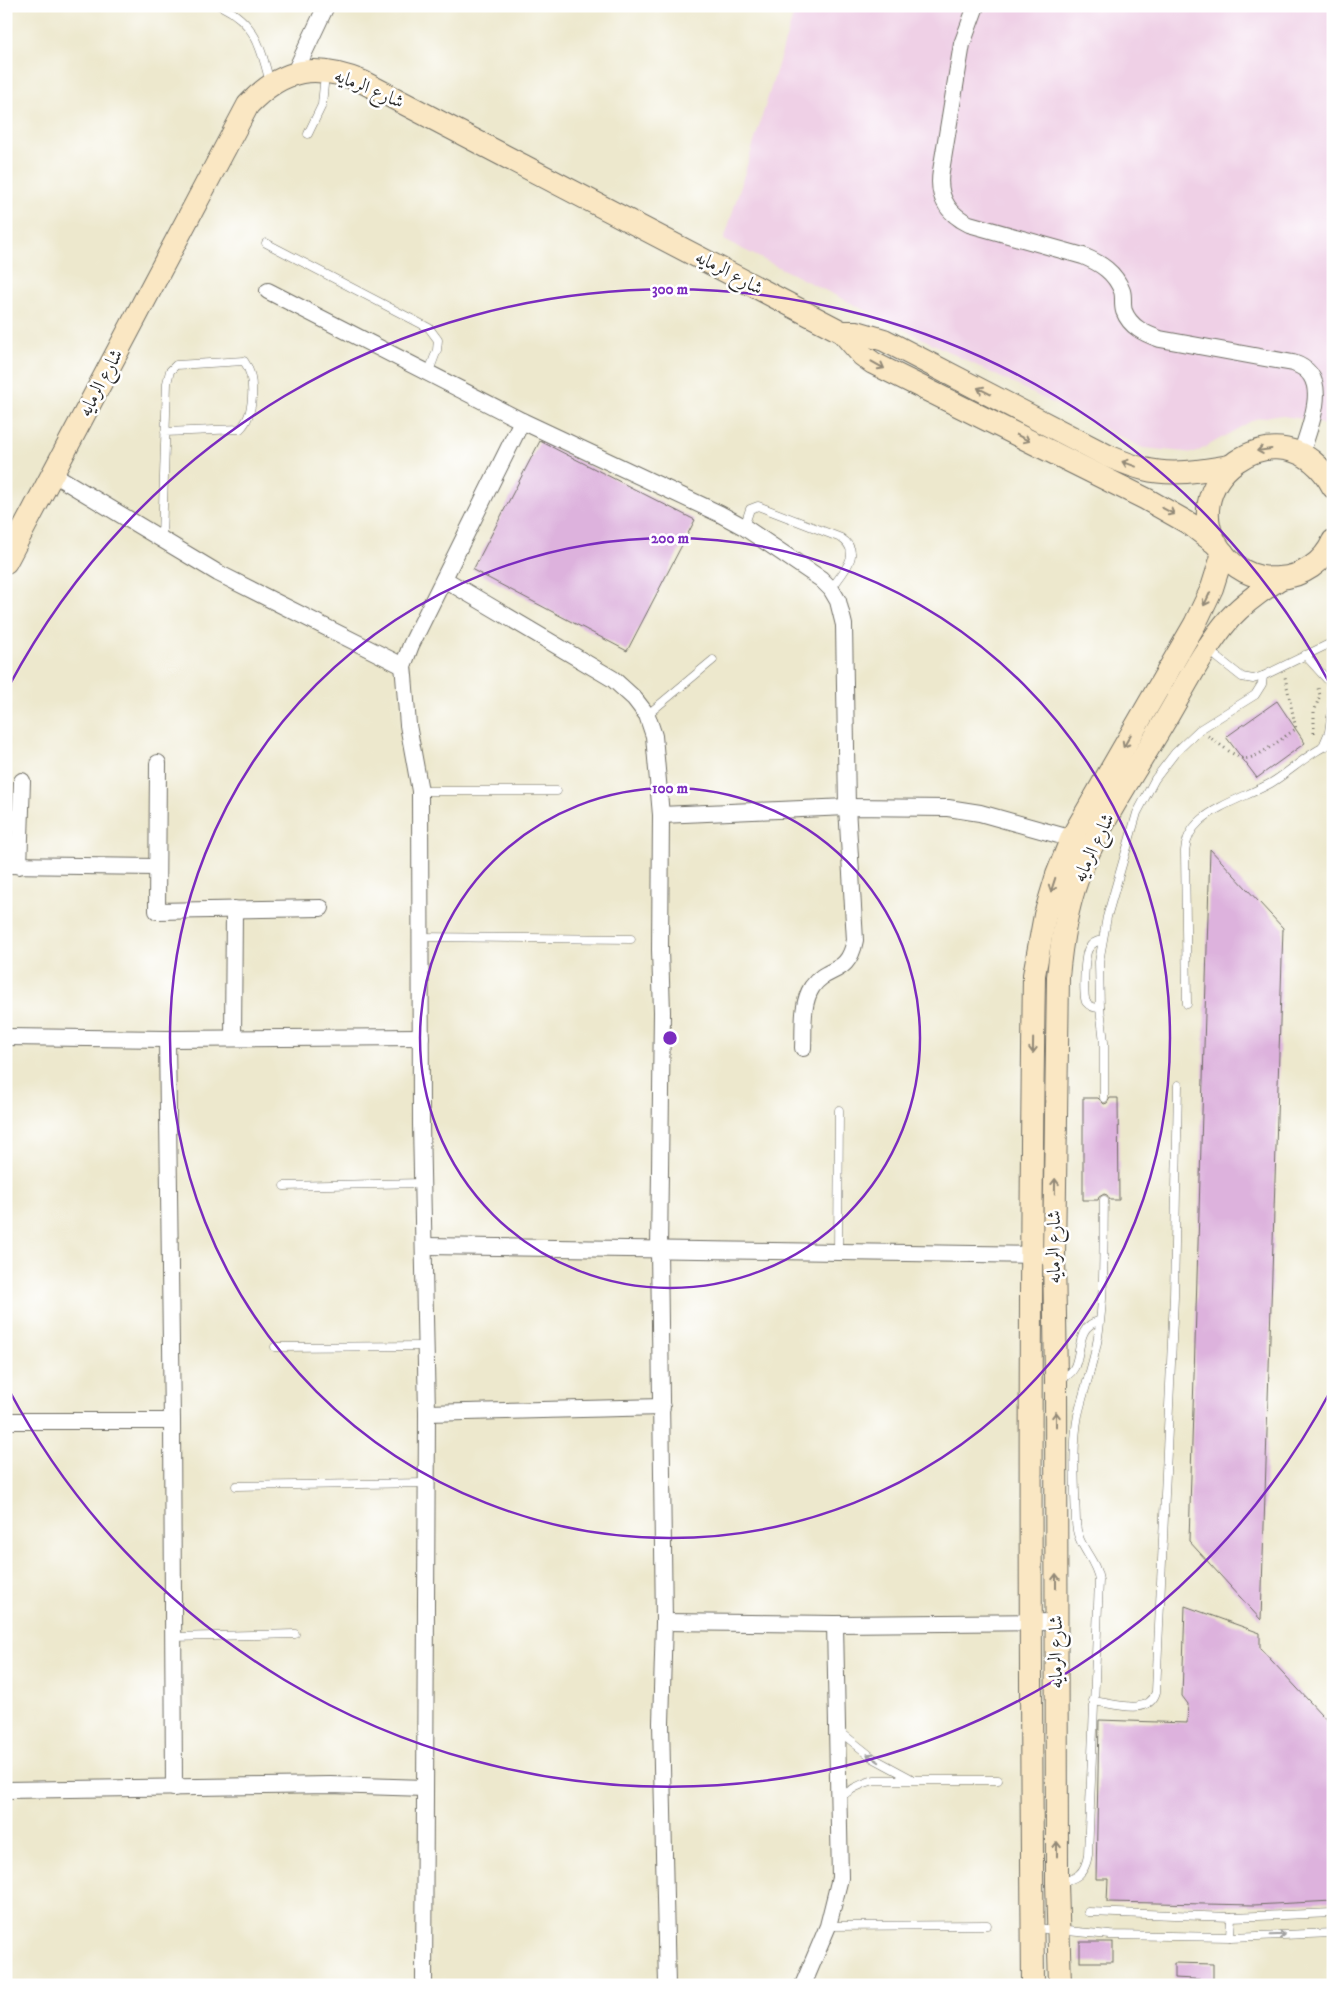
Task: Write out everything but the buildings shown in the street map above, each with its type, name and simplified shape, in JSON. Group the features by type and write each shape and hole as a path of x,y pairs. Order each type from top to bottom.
{"street":[{"path":"294,74 326,6"},
{"path":"976,6 962,44 940,176 940,191 948,208 961,220 969,224 1083,256 1100,263 1114,276 1122,292 1124,311 1132,324 1145,334 1160,339 1292,363 1305,368 1314,379 1317,393 1301,455"},
{"name":"شارع الرمايه","path":"6,562 248,105 270,84 294,74 326,70 363,82 842,332 857,350 873,363 1146,499 1190,524 1219,549 1212,588 1082,842 1059,957 1054,1255 1057,1882 1060,1985"},
{"path":"268,291 522,421 700,504 744,527 814,574 831,589 838,601 844,625 847,807 855,940 853,954 845,965 814,985 808,995 805,1006 803,1048"},
{"name":"شارع الرمايه","path":"842,332 863,333 884,340 1108,456 1128,464 1146,470 1168,472 1202,471 1229,466"},
{"path":"424,1985 427,1412 422,1183 420,791 408,724 404,666 411,646 522,421"},
{"path":"1329,474 1301,455 1280,449 1258,450 1237,459 1229,466 1215,486 1209,509 1211,533 1219,549 1234,565 1248,573 1270,579 1296,575 1310,568 1325,554 1333,541"},
{"path":"53,474 218,573 404,666"},
{"name":"شارع الرمايه","path":"1033,1985 1030,1622 1030,1255 1034,975 1044,915 1057,875 1082,842 1208,650 1240,607 1281,578"},
{"path":"444,579 613,679 634,698 647,715 654,736 661,815 660,950 662,1012 659,1250 664,1622 662,1723 667,1985"},
{"path":"158,763 157,911 320,908"},
{"path":"22,781 13,866 156,867"},
{"path":"661,815 847,807 948,808 980,813 1082,842"},
{"path":"233,1038 234,909"},
{"path":"6,1037 167,1039 421,1037"},
{"path":"167,1039 174,1788"},
{"path":"424,1246 1054,1255"},
{"path":"427,1412 662,1407"},
{"path":"6,1421 172,1421"},
{"path":"664,1622 834,1624 1056,1622"},
{"path":"803,1985 828,1926 840,1878 834,1624"},
{"path":"6,1790 330,1785 425,1788"}],"lane":[{"path":"221,6 243,21 257,39 262,49 270,84"},
{"path":"308,134 322,105 326,70"},
{"path":"266,243 429,328 438,340 437,350 428,374"},
{"path":"162,538 165,432 167,383 170,371 176,365 244,361 250,370 251,412 247,423 240,429 165,432"},
{"path":"744,527 750,510 758,506 841,538 849,543 852,549 852,556 831,589"},
{"path":"1208,650 1242,677 1253,679 1333,642"},
{"path":"1306,654 1333,686"},
{"path":"647,715 713,660"},
{"path":"1104,1098 1104,1042 1100,1008 1099,970 1102,940 1131,832 1145,796 1170,759 1199,730 1255,695 1262,684 1263,676"},
{"path":"1322,747 1329,732 1333,703"},
{"path":"1186,1004 1185,851 1190,833 1195,825 1206,816 1270,783 1322,747 1333,743"},
{"path":"420,791 557,791"},
{"path":"420,938 631,939"},
{"path":"1100,1008 1088,1004 1084,996 1086,952 1092,944 1102,940"},
{"path":"1093,1701 1143,1706 1152,1701 1156,1692 1174,1296 1178,1085"},
{"path":"838,1253 839,1110"},
{"path":"284,1186 422,1183"},
{"path":"1057,1882 1076,1878 1083,1870 1087,1860 1098,1580 1097,1570 1082,1546 1076,1528 1076,1437 1078,1415 1098,1337 1104,1200"},
{"path":"1056,1378 1068,1376 1074,1370 1084,1330 1091,1324 1099,1321"},
{"path":"275,1347 426,1346"},
{"path":"236,1486 427,1483"},
{"path":"174,1637 295,1634"},
{"path":"837,1729 873,1758 914,1780"},
{"path":"839,1800 849,1790 874,1780 998,1780"},
{"path":"1088,1912 1231,1917 1333,1912"},
{"path":"1230,1937 1231,1917"},
{"path":"828,1926 987,1925"},
{"path":"1033,1928 1110,1935 1230,1937 1333,1933"}],"path":[{"path":"1199,730 1241,758 1248,759 1296,729 1283,666"},
{"path":"1313,738 1315,729 1314,712 1320,695 1317,681 1322,674"}],"shaded area":[{"path":"796,6 1333,6 1333,428 1310,420 1276,415 1255,419 1195,453 1143,448 724,240"}]}
